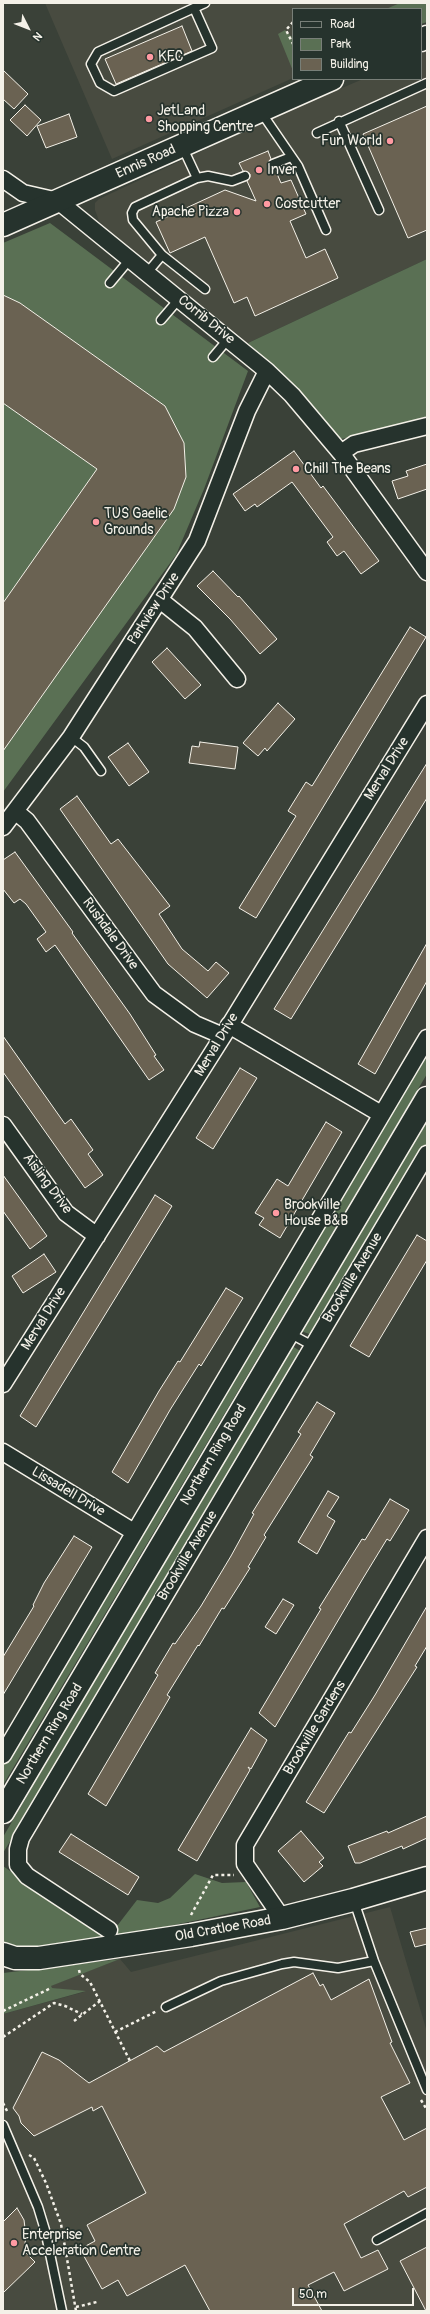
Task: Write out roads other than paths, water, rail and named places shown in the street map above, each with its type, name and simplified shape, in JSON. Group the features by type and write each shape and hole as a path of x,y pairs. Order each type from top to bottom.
{"main road":[{"name":"Ennis Road","path":"3,225 330,80"},
{"name":"Northern Ring Road","path":"3,1812 427,1098"},
{"name":"Old Cratloe Road","path":"7,1958 39,1958 75,1954 282,1918 353,1900 427,1878"}],"street":[{"path":"3,179 23,193 58,201"},
{"name":"Corrib Drive","path":"58,201 229,338 292,395 342,453 427,572"},
{"name":"Parkview Drive","path":"3,827 71,737 197,541 247,411 267,371"},
{"path":"342,453 354,444 427,426"},
{"path":"160,600 195,628 237,679"},
{"name":"Merval Drive","path":"3,1384 226,1031 427,704"},
{"name":"Rushdale Drive","path":"15,811 27,821 154,994 195,1024 226,1031 381,1114"},
{"path":"3,1755 427,1038"},
{"name":"Aisling Drive","path":"3,1125 66,1213 97,1236"},
{"name":"Brookville Avenue","path":"109,1930 27,1876 18,1865 18,1849 29,1824 427,1154"},
{"name":"Lissadell Drive","path":"3,1452 134,1532"},
{"name":"Brookville Gardens","path":"282,1918 251,1875 245,1864 246,1845 427,1538"}],"lane":[{"path":"194,8 212,48 114,91 100,83 91,64 98,52 194,8 205,3"},
{"path":"317,133 427,83"},
{"path":"260,110 290,157 298,166 326,230"},
{"path":"339,122 379,210"},
{"path":"182,145 197,178"},
{"path":"273,164 290,157"},
{"path":"205,289 162,255 133,220 132,213 135,206 197,178 208,176 232,181 245,176"},
{"path":"148,273 162,255"},
{"path":"110,283 130,259"},
{"path":"161,320 179,299"},
{"path":"213,357 229,338"},
{"path":"71,737 84,747 101,770"},
{"path":"287,1332 313,1346"},
{"path":"353,1900 374,1961 427,2090"},
{"path":"164,2010 221,1981 282,1964 294,1962 338,1968 374,1961"},
{"path":"3,2125 38,2207 45,2230 62,2310"},
{"path":"377,2240 427,2213"}],"place":[{"name":"KFC","path":"150,57"},
{"name":"JetLand Shopping Centre","path":"149,119"},
{"name":"Fun World","path":"390,141"},
{"name":"Inver","path":"259,170"},
{"name":"Costcutter","path":"267,204"},
{"name":"Apache Pizza","path":"237,212"},
{"name":"Chill The Beans","path":"296,469"},
{"name":"TUS Gaelic Grounds","path":"96,522"},
{"name":"Brookville House B&B","path":"276,1213"},
{"name":"Enterprise Acceleration Centre","path":"14,2243"}]}
